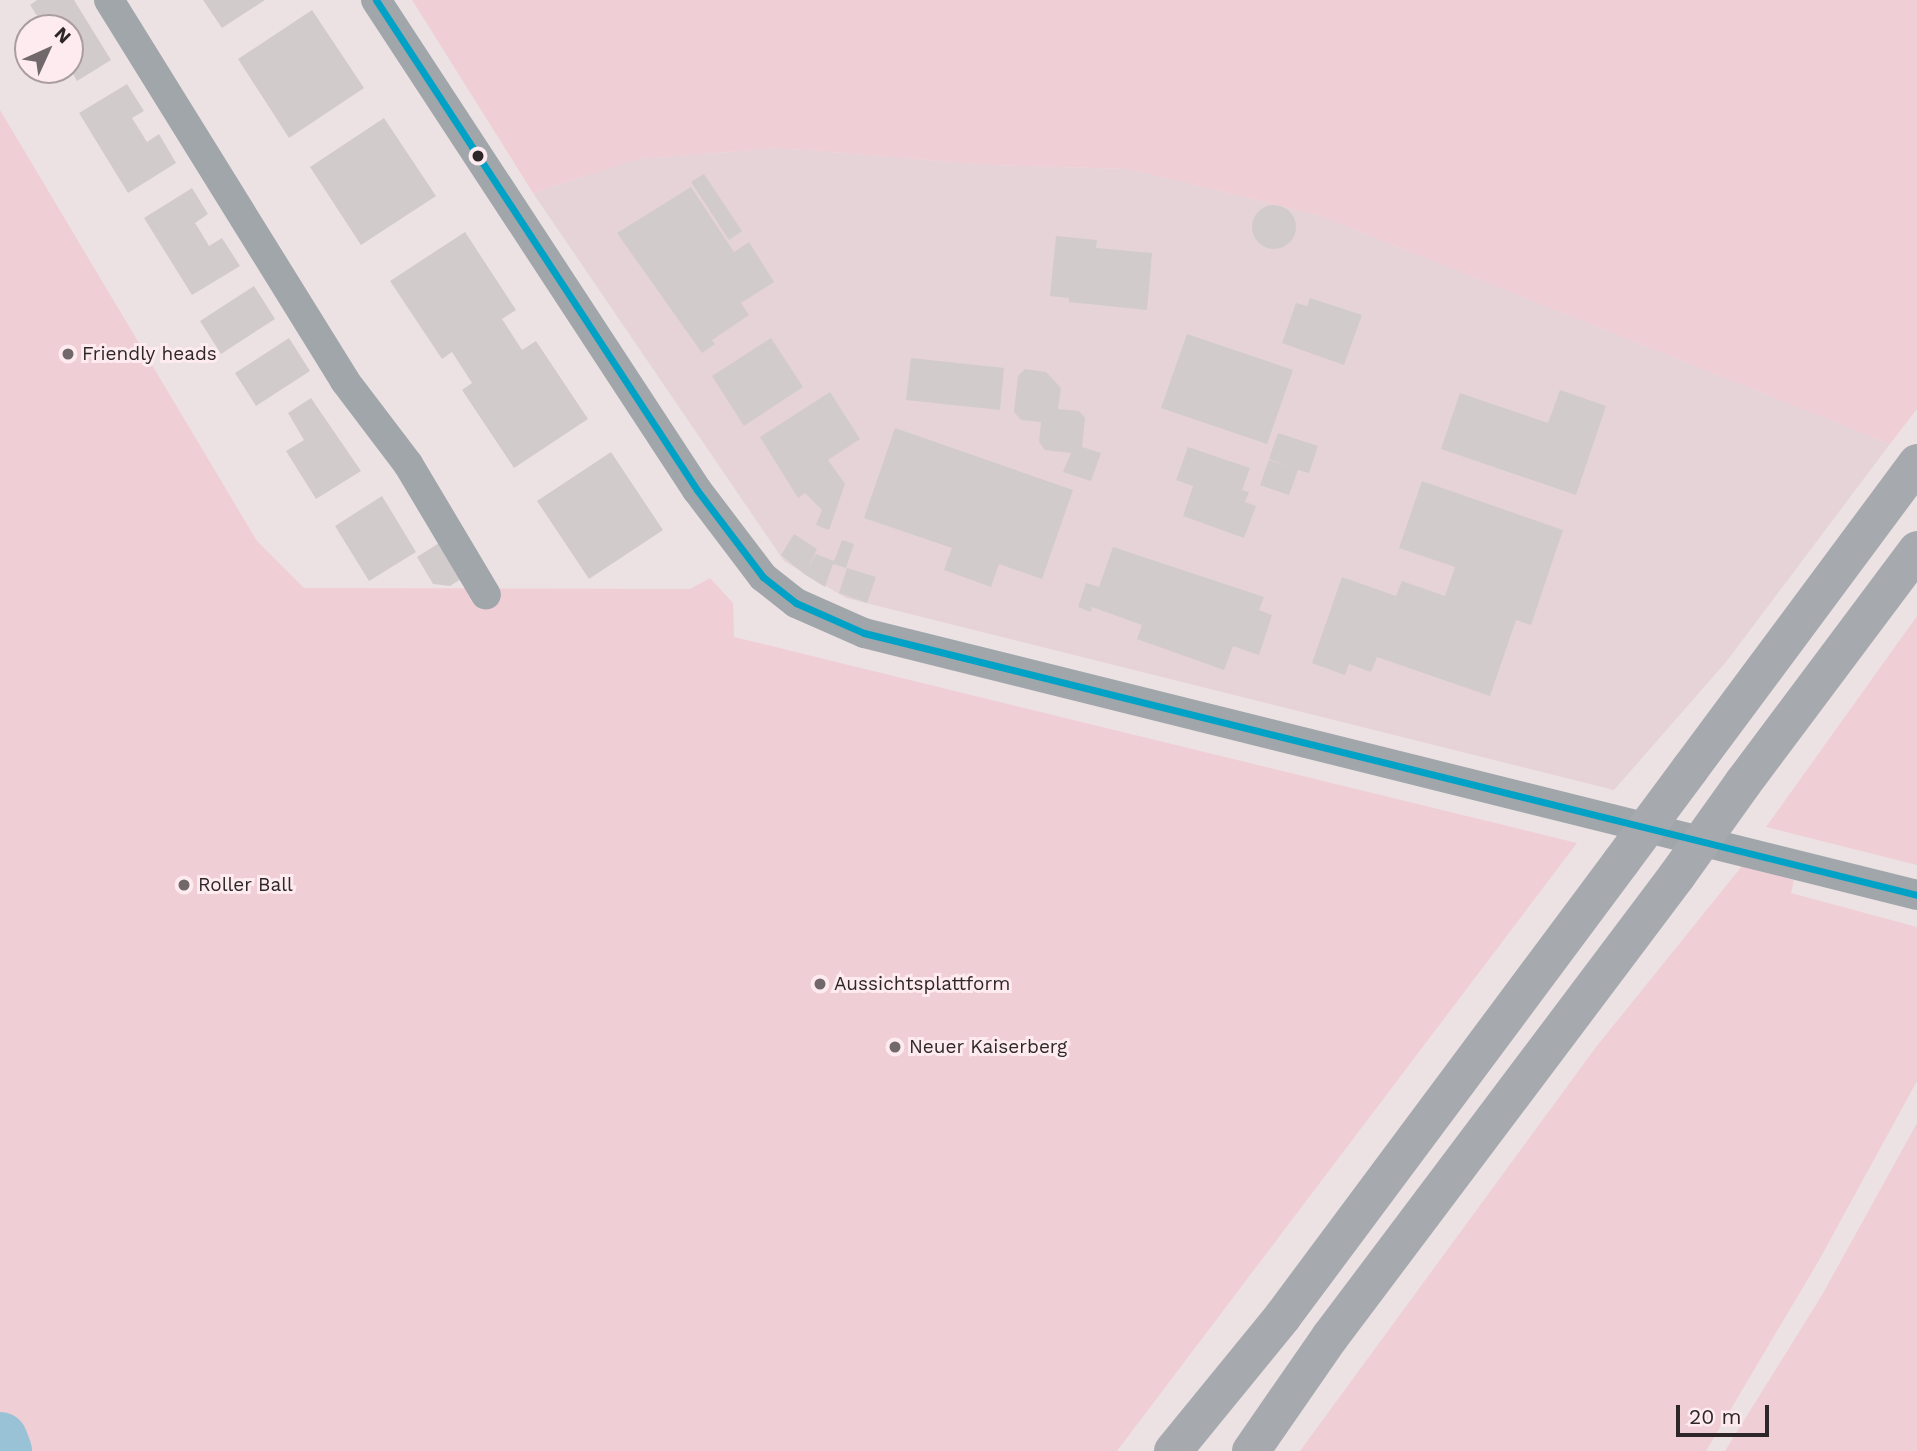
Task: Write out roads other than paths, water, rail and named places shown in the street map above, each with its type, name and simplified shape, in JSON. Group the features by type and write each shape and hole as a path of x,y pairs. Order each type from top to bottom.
{"highway":[{"path":"1179,1443 1283,1315 1917,463"},
{"path":"1251,1451 1322,1348 1676,877 1917,550"}],"street":[{"path":"109,0 345,381 408,464 486,595"},
{"path":"376,0 697,490 763,577 796,603 864,634 1917,895"}],"waterway":[{"path":"0,1440 4,1451"}],"place":[{"name":"Friendly heads","path":"68,354"},
{"name":"Roller Ball","path":"184,885"},
{"name":"Aussichtsplattform","path":"820,984"},
{"name":"Neuer Kaiserberg","path":"895,1047"}]}
